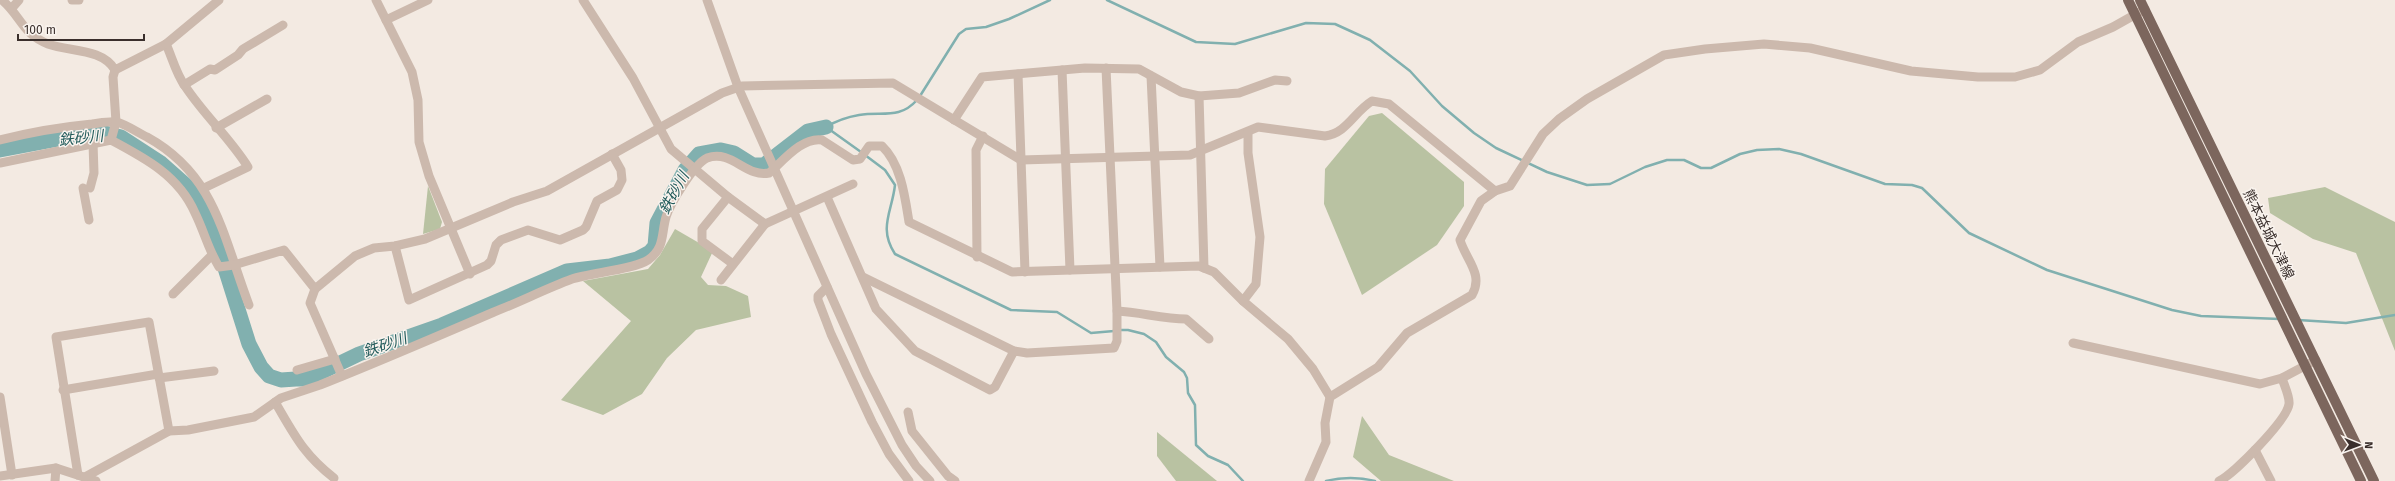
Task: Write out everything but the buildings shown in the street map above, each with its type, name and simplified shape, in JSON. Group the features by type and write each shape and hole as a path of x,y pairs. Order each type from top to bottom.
{"main road":[{"name":"熊本益城大津線","path":"2128,0 2260,276 2361,481"},
{"name":"熊本益城大津線","path":"2142,4 2374,481"}],"street":[{"path":"2,0 12,8 27,31 47,44 102,57 111,63 115,70 113,77 116,122 111,140"},
{"path":"12,8 19,0"},
{"path":"72,0 76,2 79,0"},
{"path":"115,70 166,44 219,0"},
{"path":"376,0 412,72 418,100 419,142 429,176 470,274"},
{"path":"386,20 428,0"},
{"path":"583,0 633,78 671,149 728,197 765,224"},
{"path":"708,0 738,87 888,420 916,466 930,481"},
{"path":"1330,397 1378,367 1407,333 1472,295 1477,286 1476,273 1460,240 1481,201 1496,191 1510,186 1532,154 1543,134 1587,98 1664,55 1705,49 1764,44 1810,48 1911,71 2006,78 2040,70 2078,42 2135,16 2142,4"},
{"path":"184,85 210,69 215,70 238,55 243,48 283,25"},
{"path":"166,44 184,85 216,128 235,145 248,167 204,188"},
{"path":"863,277 1014,351 1027,353 1112,350 1118,341 1106,68"},
{"path":"954,120 982,77 1062,70 1139,68 1181,92 1199,96 1239,93 1275,80 1287,81"},
{"path":"1062,70 1070,270"},
{"path":"1018,74 1025,272"},
{"path":"1151,76 1156,156 1156,222 1160,241 1160,267"},
{"path":"342,376 310,303 314,289 355,256 374,248 395,246 425,239 513,202 547,191 722,93 738,87 885,82 904,88 1021,160 1109,158 1200,153 1258,127 1325,136 1334,135 1343,130 1362,107 1372,101 1389,104 1496,191"},
{"path":"1199,96 1200,153 1202,162 1201,222 1204,236 1204,268"},
{"path":"216,128 267,99"},
{"path":"0,140 50,128 116,122 154,141 178,157 204,188 226,233 234,265 250,305"},
{"path":"1243,301 1256,284 1259,244 1248,153 1248,132"},
{"path":"977,257 976,150 983,136"},
{"path":"81,476 169,431 188,430 254,416 275,402 342,376 573,279 646,261 657,252 663,242 666,217 692,172 708,158 730,158 752,171 765,174 803,144 817,139 822,140 854,160 860,159 866,150 873,145 882,146 892,158 904,194 908,222 977,257 1012,272 1160,267 1204,268 1214,272 1243,301 1288,339 1313,369 1330,397 1325,423 1326,442 1309,481"},
{"path":"0,163 111,140 152,163 166,173 193,208 212,255 219,267 234,265 284,250 314,289"},
{"path":"89,220 87,188 94,172 94,143"},
{"path":"395,246 409,300 470,274 487,265 492,261 496,245 501,240 528,230 560,240 583,230 597,201 617,190 622,180 621,170 612,154"},
{"path":"721,280 765,224 827,198 853,184"},
{"path":"728,197 702,229 701,234 702,241 733,264"},
{"path":"827,198 876,309 915,352 988,390 995,387 1014,351"},
{"path":"173,294 212,255"},
{"path":"827,287 818,296 818,300 831,334 889,454 909,481"},
{"path":"1117,315 1139,312 1172,319 1186,319 1209,339"},
{"path":"81,476 63,390 56,337 149,322 169,431"},
{"path":"2073,344 2260,384 2282,378 2316,360"},
{"path":"298,370 335,359"},
{"path":"63,390 158,376 214,371"},
{"path":"2219,481 2255,450 2285,415 2290,404 2282,378"},
{"path":"0,397 11,477"},
{"path":"275,402 300,445 314,462 334,478"},
{"path":"908,412 912,431 948,476 955,481"},
{"path":"2255,450 2271,481"},
{"path":"0,476 11,477 40,468 56,468 96,481"},
{"path":"55,481 56,468"}],"green space":[{"path":"1382,113 1464,182 1464,206 1437,245 1362,295 1324,204 1325,169 1369,116"},
{"path":"428,186 442,222 440,229 423,234"},
{"path":"2325,187 2395,222 2395,351 2356,253 2313,239 2270,213 2268,198"},
{"path":"675,229 713,251 701,277 708,285 726,286 748,296 751,317 696,330 667,358 642,394 603,415 561,400 631,321 583,281 648,269 660,255"},
{"path":"1362,416 1389,455 1454,481 1381,481 1353,457"},
{"path":"1157,432 1217,481 1176,481 1157,456"}],"waterway":[{"path":"920,96 959,34 966,29 986,27 1009,19 1050,0"},
{"path":"1107,0 1196,42 1235,44 1306,23 1335,24 1370,40 1410,71 1442,106 1474,133 1496,148 1547,172 1587,185 1610,184 1645,167 1667,160 1684,160 1701,168 1711,168 1740,154 1757,150 1779,149 1801,154 1885,184 1912,185 1922,188 1969,233 2047,270 2172,310 2201,316 2280,319"},
{"path":"861,152 826,127 838,121 855,116 867,114 890,114 904,110 917,100"},
{"name":"鉄砂川","path":"0,150 80,135 105,133 121,137 161,163 187,186 202,205 218,246 249,344 261,367 269,376 281,380 307,379 359,354 442,325 567,271 610,266 637,259 650,252 655,246 657,223 685,170 699,154 721,150 734,153 753,165 764,165 808,131 826,127"},
{"path":"865,155 885,170 895,185 887,228 887,236 895,254 1011,310 1057,312 1091,333 1114,331"},
{"path":"2298,320 2346,323 2395,315"},
{"path":"1119,330 1128,330 1144,334 1156,342 1166,357 1184,372 1187,378 1188,393 1195,405 1196,445 1208,456 1228,465 1243,481"},
{"path":"1326,481 1350,478 1375,481"}]}
